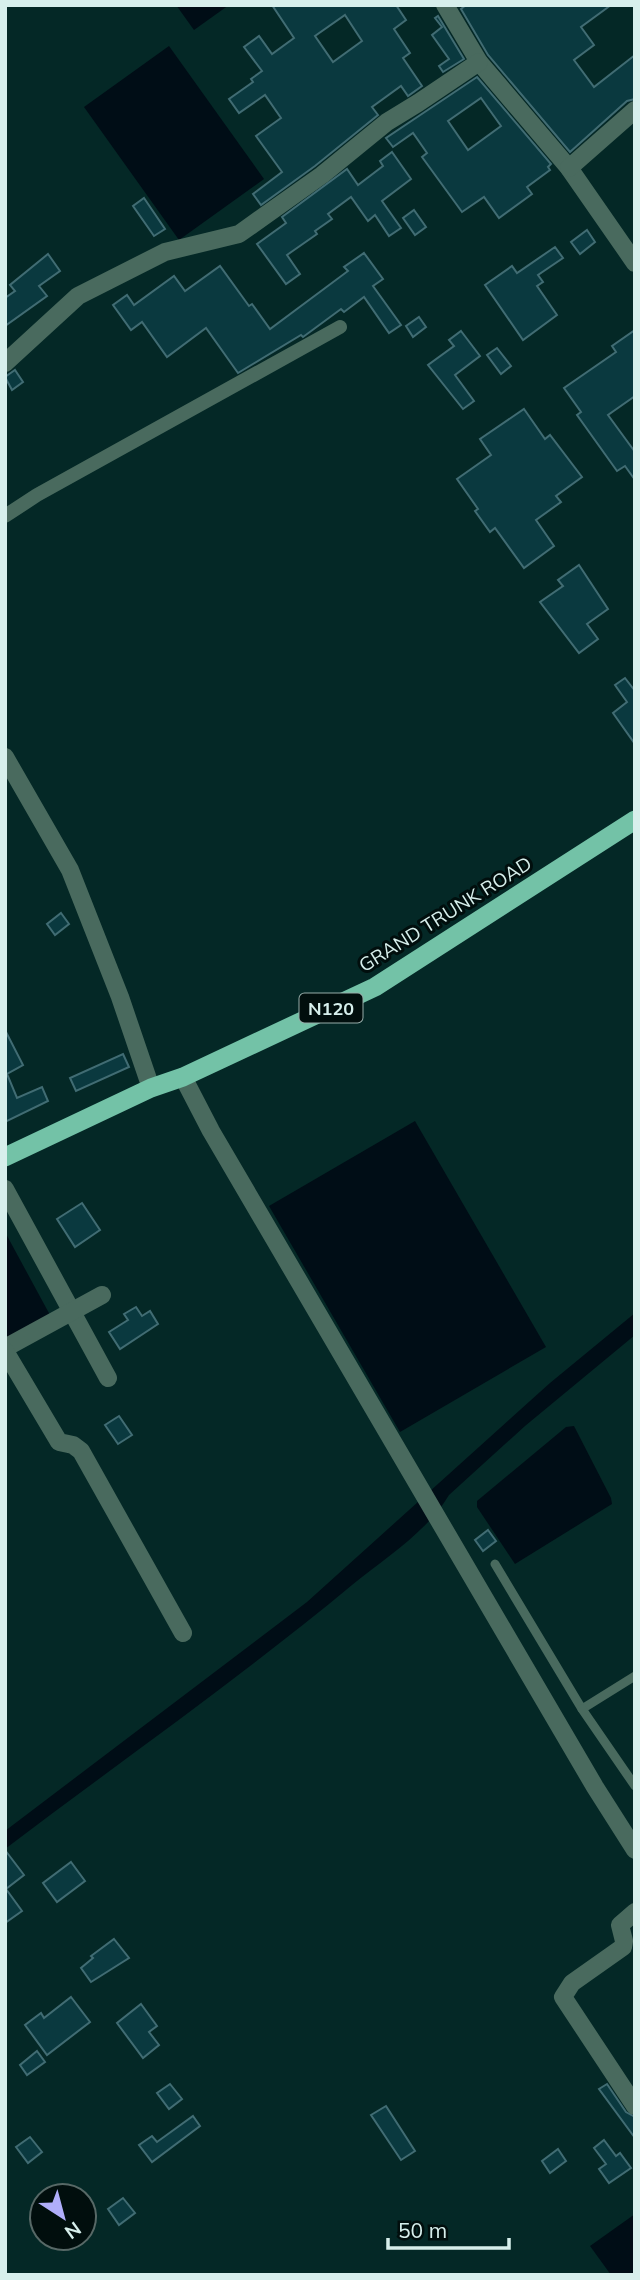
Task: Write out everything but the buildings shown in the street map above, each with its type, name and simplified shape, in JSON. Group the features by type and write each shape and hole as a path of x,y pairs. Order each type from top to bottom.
{"highway":[{"name":"GRAND TRUNK ROAD","path":"5,1157 150,1088 183,1077 375,987 635,820"}],"street":[{"path":"445,5 479,62 569,169 635,263"},
{"path":"5,363 78,296 165,252 239,234 322,175 387,122 479,62"},
{"path":"569,169 635,110"},
{"path":"5,516 37,495 340,327"},
{"path":"5,757 70,870 120,997 150,1088"},
{"path":"183,1077 211,1131 595,1787 635,1850"},
{"path":"5,1189 108,1378"},
{"path":"102,1295 5,1349 60,1442 81,1451 183,1633"},
{"path":"635,1912 620,1925 624,1947 572,1983 563,1997 635,2106"}],"lane":[{"path":"495,1564 582,1709 635,1786"},
{"path":"582,1709 635,1676"}],"shaded area":[{"path":"176,5 229,5 194,30"},
{"path":"169,46 264,179 179,240 84,107"},
{"path":"415,1121 546,1347 400,1432 269,1206"},
{"path":"5,1232 50,1315 5,1339"},
{"path":"635,1313 635,1335 525,1426 449,1495 429,1521 405,1544 224,1686 5,1849 5,1831 307,1602 550,1383"},
{"path":"574,1426 612,1504 515,1564 477,1507 477,1501 566,1427"},
{"path":"635,2214 635,2275 611,2275 590,2246"}]}
